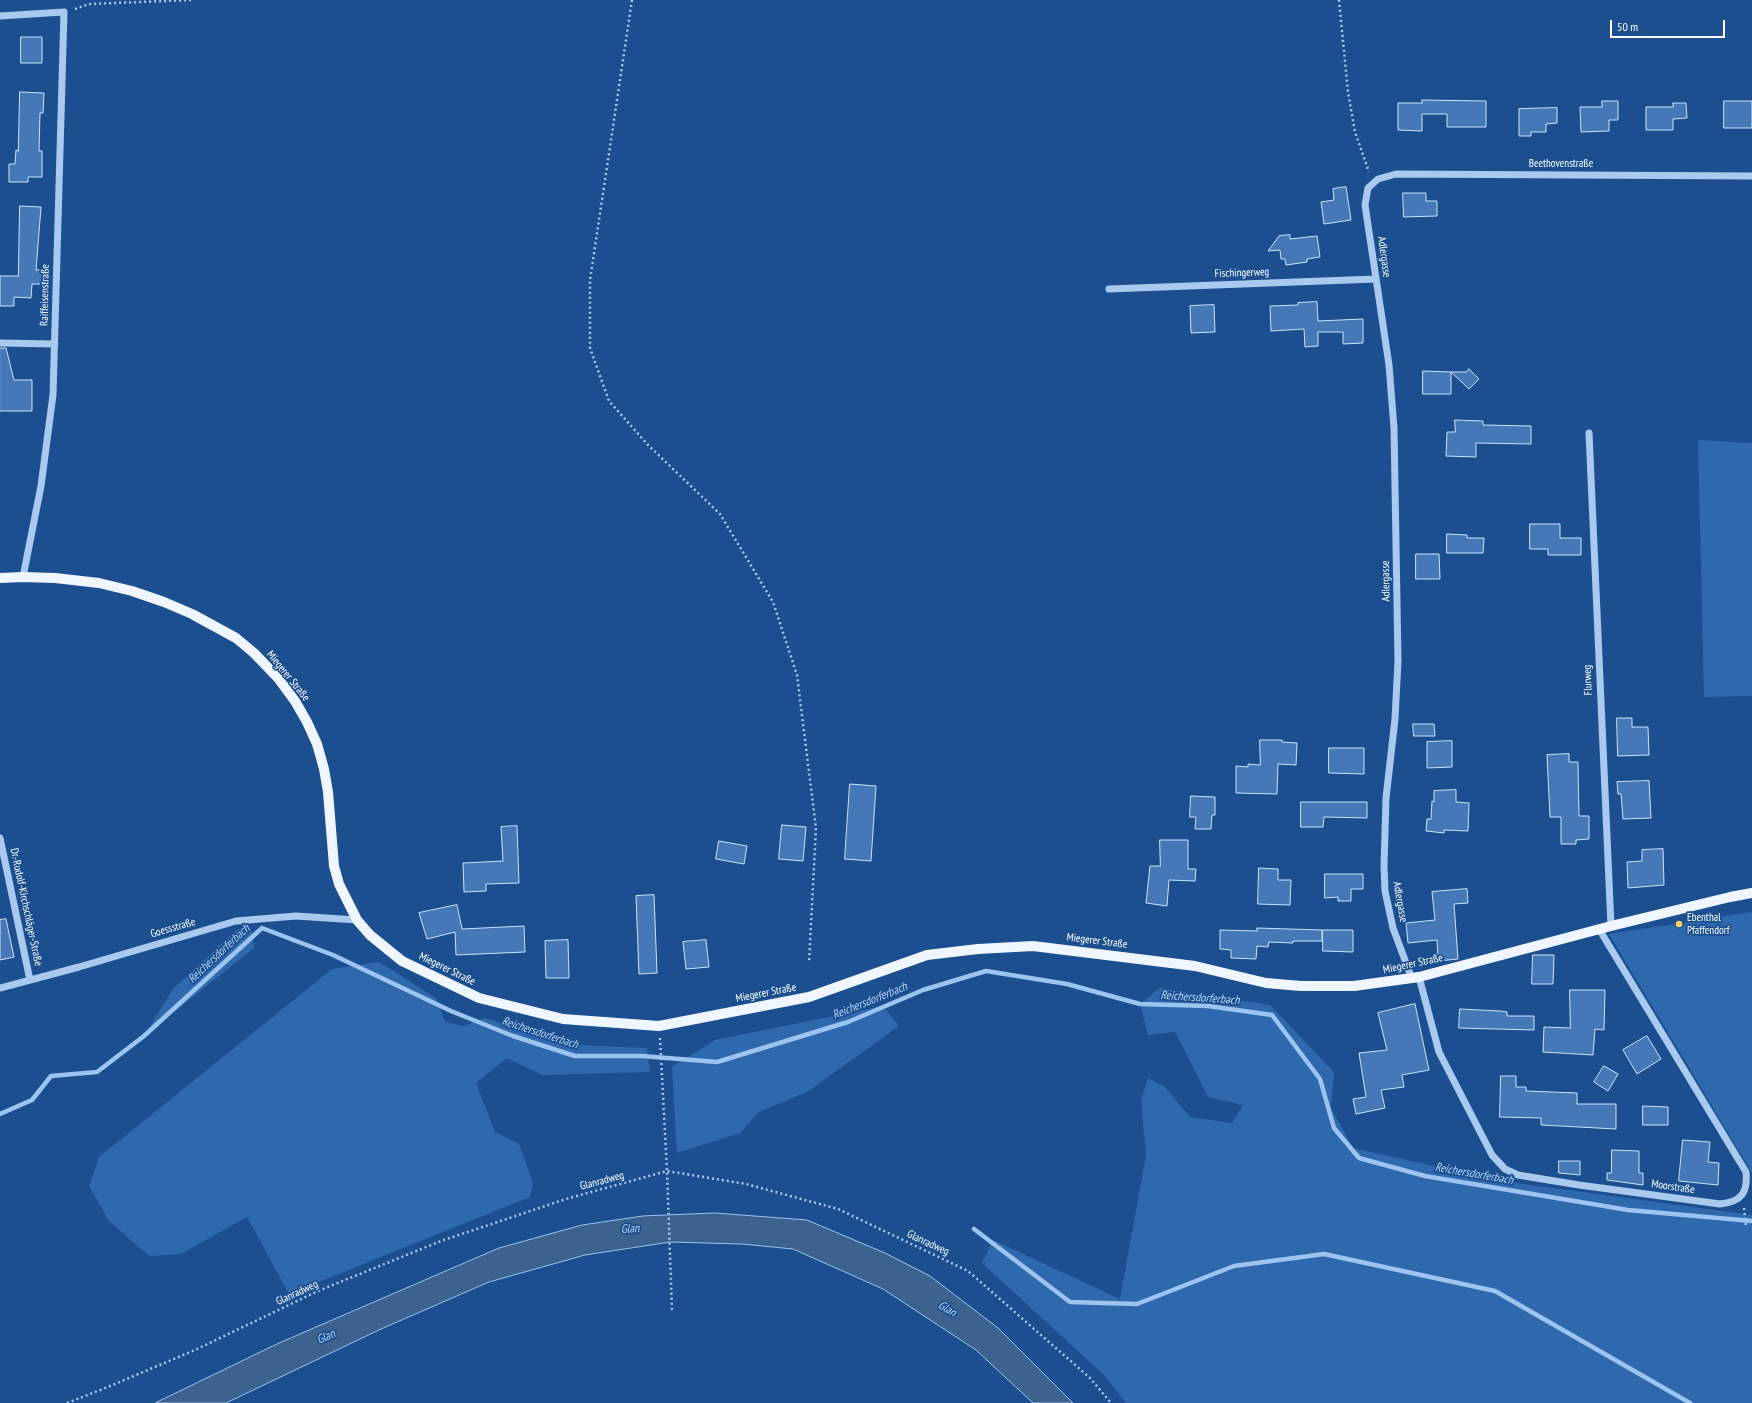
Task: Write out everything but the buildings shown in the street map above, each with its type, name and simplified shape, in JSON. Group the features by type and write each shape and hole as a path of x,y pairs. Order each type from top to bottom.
{"main road":[{"name":"Miegerer Straße","path":"0,578 55,578 99,583 132,591 164,602 215,626 236,638 254,653 278,678 295,701 316,744 328,792 334,866 339,884 357,920 370,935 402,961 479,998 563,1019 659,1026 809,997 928,955 978,948 1033,946 1195,966 1266,983 1301,986 1354,986 1415,978 1611,926 1730,897 1752,894"}],"street":[{"path":"0,16 64,12"},
{"name":"Raiffeisenstraße","path":"23,577 52,414 64,12"},
{"name":"Beethovenstraße","path":"1372,182 1396,174 1752,176"},
{"name":"Adlergasse","path":"1372,182 1368,188 1365,205 1389,365 1394,428 1397,668 1395,719 1386,798 1384,891 1393,928 1415,978"},
{"name":"Fischingerweg","path":"1109,289 1376,279"},
{"path":"0,343 55,344"},
{"name":"Flurweg","path":"1589,434 1611,926"},
{"name":"Dr.-Rudolf-Kirchschläger-Straße","path":"0,838 30,980"},
{"name":"Goessstraße","path":"0,988 236,921 296,916 357,920"},
{"path":"1599,929 1746,1172 1746,1188 1743,1195"},
{"name":"Moorstraße","path":"1415,978 1439,1052 1492,1155 1505,1169 1518,1175 1579,1185 1720,1204 1729,1203 1743,1195"}],"path":[{"path":"64,12 89,4 191,0"},
{"path":"632,0 590,280 590,348 609,401 648,445 720,514 773,602 797,675 816,828 809,963"},
{"path":"1339,0 1348,92 1355,132 1372,182"},
{"path":"660,1039 668,1183 672,1310"},
{"name":"Glanradweg","path":"67,1403 188,1353 318,1292 441,1241 566,1199 667,1171 746,1184 838,1209 968,1271 1090,1378 1111,1403"},
{"path":"1743,1195 1746,1226"}],"shaded area":[{"path":"1698,440 1752,443 1752,696 1704,697"},
{"path":"1752,912 1752,1173 1609,934"},
{"path":"237,929 252,930 254,948 144,1036 173,989"},
{"path":"379,962 436,998 445,1022 464,1026 484,1018 578,1045 647,1048 650,1072 542,1075 507,1058 476,1083 495,1132 519,1144 533,1183 530,1197 289,1294 247,1217 181,1254 149,1256 109,1221 89,1186 99,1157 332,969"},
{"path":"1160,988 1270,1005 1334,1072 1331,1108 1353,1148 1501,1181 1752,1215 1752,1403 1126,1403 1105,1376 982,1263 993,1240 1120,1299 1146,1155 1141,1100 1148,1078 1165,1087 1190,1117 1232,1123 1243,1105 1208,1097 1175,1032 1148,1035 1140,1004"},
{"path":"883,1006 899,1026 807,1092 759,1112 740,1133 677,1153 672,1067 715,1040"}],"water":[{"name":"Glan","path":"715,1213 807,1220 885,1253 930,1276 998,1328 1073,1403 1033,1403 976,1350 883,1289 793,1249 742,1244 670,1242 585,1255 489,1282 381,1329 226,1403 155,1403 279,1343 499,1248 582,1225 643,1216"}],"waterway":[{"name":"Reichersdorferbach","path":"0,1114 32,1100 51,1076 97,1072 144,1036 262,928 333,955 451,1011 513,1036 575,1056 642,1056 717,1062 848,1022 923,990 986,971 1067,984 1140,1004 1208,1006 1272,1015 1320,1079 1334,1128 1359,1158 1425,1176 1628,1210 1752,1221"},
{"path":"974,1229 1070,1302 1137,1304 1234,1266 1324,1254 1495,1291 1690,1403"}],"place":[{"name":"Ebenthal Pfaffendorf","path":"1679,924"}]}
